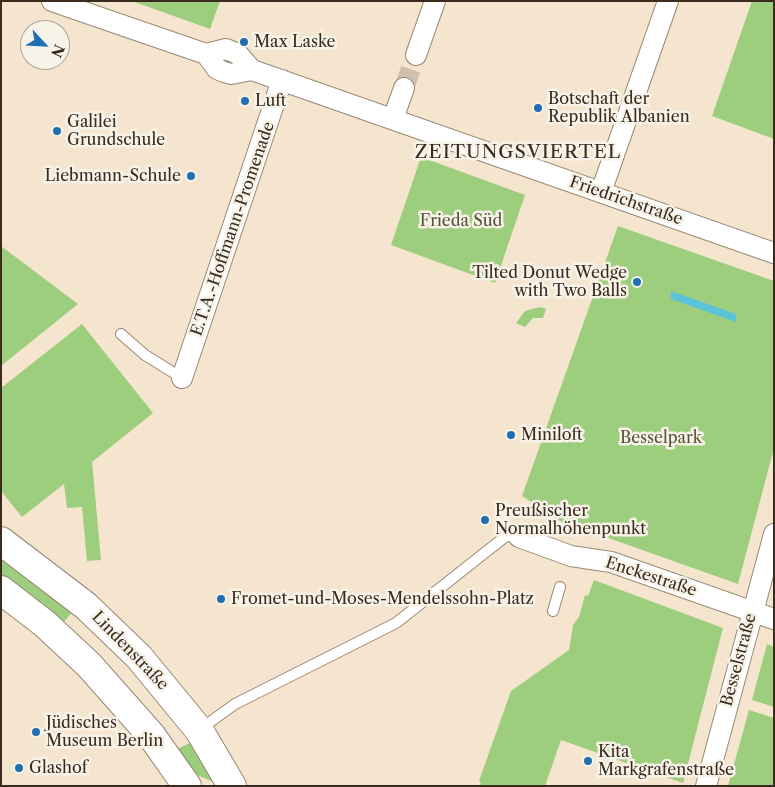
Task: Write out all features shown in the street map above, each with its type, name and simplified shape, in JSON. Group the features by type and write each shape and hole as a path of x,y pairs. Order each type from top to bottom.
{"main road":[{"name":"Lindenstraße","path":"1,541 58,583 107,625 152,672 199,730 232,786"},
{"path":"1,590 45,624 90,665 151,735 188,783"}],"street":[{"name":"Friedrichstraße","path":"52,1 206,54 226,49 238,54 252,70 774,253"},
{"path":"416,55 436,1"},
{"path":"602,192 668,1"},
{"name":"E.T.A.-Hoffmann-Promenade","path":"182,378 282,80"},
{"path":"393,120 404,88"},
{"name":"Besselstraße","path":"706,786 774,534"},
{"name":"Enckestraße","path":"519,537 571,556 612,562 752,612 774,618"}],"lane":[{"path":"121,334 145,356 182,378"},
{"path":"199,730 236,704 396,623 506,536 519,537"},
{"path":"553,611 560,587"}],"green space":[{"path":"132,1 220,1 210,29"},
{"path":"752,1 774,1 774,139 712,116"},
{"name":"Frieda Süd","path":"421,157 525,195 495,283 391,245"},
{"name":"Besselpark","path":"618,226 774,281 774,448 738,584 597,534 574,530 522,496"},
{"path":"1,246 78,304 1,366"},
{"path":"540,307 546,309 543,318 533,318 525,327 516,323 525,311"},
{"path":"82,324 153,413 92,462 101,560 87,561 82,507 67,508 64,484 22,517 1,491 1,388"},
{"path":"1,552 76,608 60,626 1,582"},
{"path":"594,580 723,628 683,783 561,740 545,786 479,786 481,782 479,781 511,691 569,650 573,625 579,617 585,595 588,596"},
{"path":"767,644 774,647 774,707 752,700"},
{"path":"749,710 774,718 774,786 728,786"},
{"path":"194,741 218,784 190,772 173,751"}],"water":[{"path":"671,291 736,314 736,322 671,299"}],"tunnel":[{"path":"404,88 416,55"}],"place":[{"name":"Max Laske","path":"244,42"},
{"name":"Luft","path":"245,101"},
{"name":"Botschaft der Republik Albanien","path":"538,108"},
{"name":"Galilei Grundschule","path":"57,131"},
{"name":"Liebmann-Schule","path":"191,176"},
{"name":"Tilted Donut Wedge with Two Balls","path":"637,282"},
{"name":"Miniloft","path":"511,435"},
{"name":"Preußischer Normalhöhenpunkt","path":"485,520"},
{"name":"Fromet-und-Moses-Mendelssohn-Platz","path":"221,599"},
{"name":"Jüdisches Museum Berlin","path":"36,732"},
{"name":"Kita Markgrafenstraße","path":"588,761"},
{"name":"Glashof","path":"19,768"}],"district":[{"name":"ZEITUNGSVIERTEL","path":"518,153"}]}
